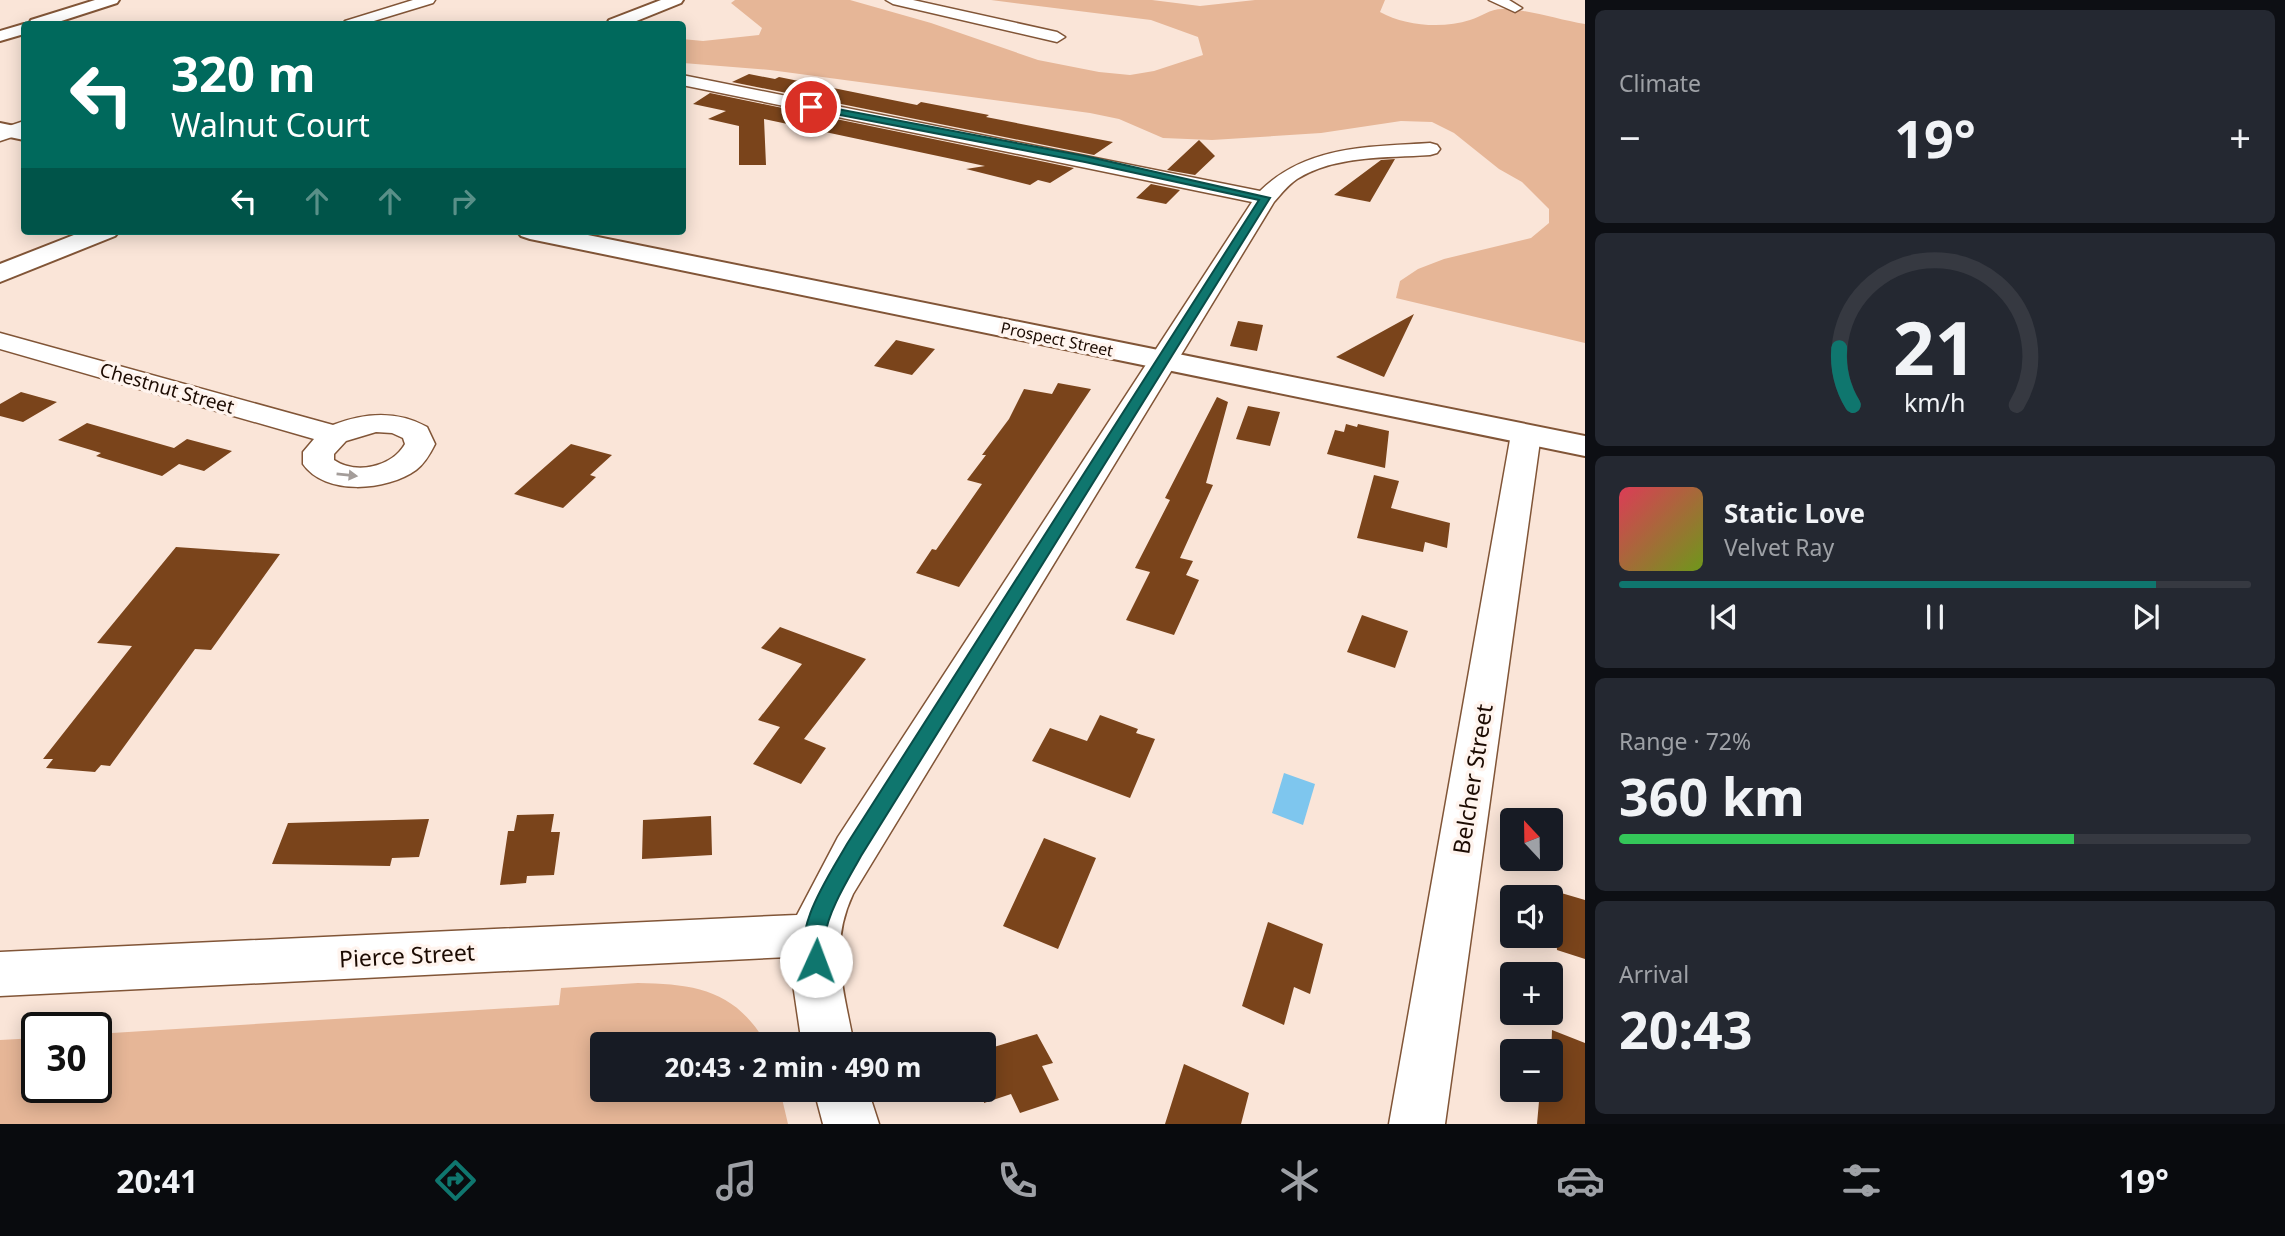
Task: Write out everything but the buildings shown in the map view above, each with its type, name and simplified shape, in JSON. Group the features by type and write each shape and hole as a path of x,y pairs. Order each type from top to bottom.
{"street":[{"path":"46,21 111,0"},
{"path":"359,21 428,0"},
{"path":"622,21 675,0"},
{"path":"893,0 1057,37"},
{"path":"1496,0 1515,8"},
{"path":"0,36 21,30"},
{"path":"686,81 914,128 1085,159 1265,198"},
{"path":"826,1032 818,988 814,935 830,895 854,850 1265,198 1289,176 1340,158 1430,149"},
{"path":"0,274 96,235"},
{"name":"Prospect Street","path":"550,235 1585,446"},
{"name":"Chestnut Street","path":"0,341 335,435"},
{"name":"Belcher Street","path":"1417,1124 1526,434"},
{"name":"Pierce Street","path":"0,974 814,935"},
{"path":"845,1102 851,1124"}],"shaded area":[{"path":"735,0 850,0 931,23 1038,60 1130,75 1154,71 1203,55 1198,37 1151,20 991,0 1152,0 1200,6 1255,0 1385,0 1380,12 1424,25 1459,23 1500,9 1525,11 1585,24 1585,343 1396,298 1400,281 1418,269 1444,259 1531,238 1549,223 1549,209 1522,182 1499,169 1454,133 1432,122 1401,121 1321,133 1212,140 1163,138 1119,119 1090,113 770,70 686,63 686,39 703,41 759,35 762,28 731,3"},
{"path":"638,983 678,985 696,989 728,1001 742,1012 758,1032 590,1032 590,1102 783,1102 788,1124 0,1124 0,1040 21,1039 21,1103 112,1103 112,1033 559,1005 561,988"}],"water":[{"path":"1284,773 1315,784 1303,825 1272,813"}],"route":[{"path":"811,107 1085,159 1265,198 854,850 830,895 814,935 816,961"}]}
